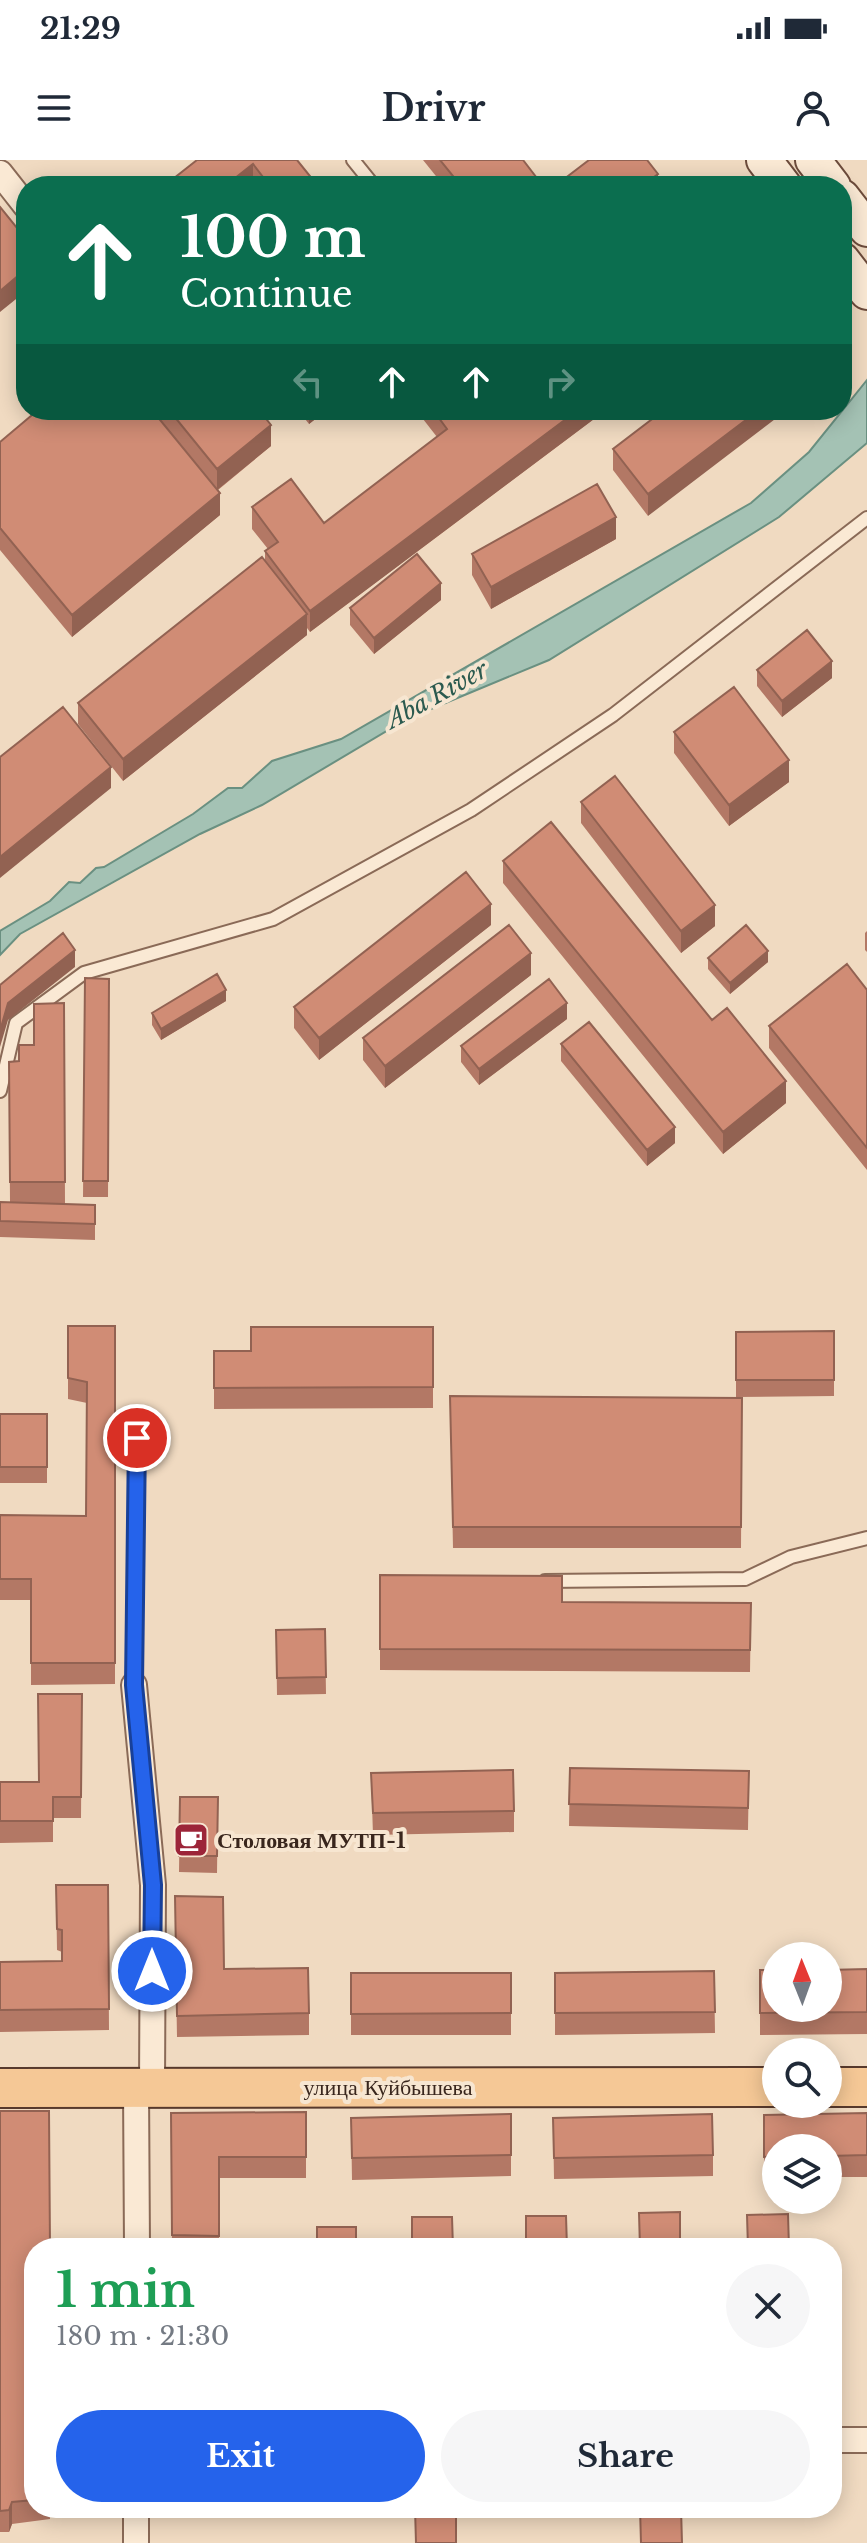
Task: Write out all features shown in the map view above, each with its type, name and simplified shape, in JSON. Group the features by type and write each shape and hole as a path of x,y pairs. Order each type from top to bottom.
{"main road":[{"path":"764,160 776,176"},
{"path":"813,160 825,176"},
{"path":"852,210 867,229"},
{"path":"852,273 867,292"},
{"name":"улица Куйбышева","path":"0,2088 762,2087"},
{"path":"842,2087 867,2087"}],"street":[{"path":"0,173 16,193"},
{"path":"134,1685 153,1885 137,2238"},
{"path":"842,2440 867,2440"},
{"path":"136,2518 136,2543"}],"lane":[{"path":"353,160 366,176"},
{"path":"0,1091 16,1023 84,973 273,919 471,810 613,715 867,518"},
{"path":"134,1685 137,1438"},
{"path":"525,1581 745,1579 791,1557 867,1538"}],"water":[{"name":"Aba River","path":"867,380 867,443 779,517 549,660 407,719 262,805 200,834 20,934 0,955 0,931 50,901 69,882 80,883 96,868 104,867 193,814 228,788 242,788 272,761 341,739 751,503 809,452 835,420 852,420 852,399"}],"building":[{"path":"197,160 297,160 310,176 262,176 253,164 238,176 177,176"},
{"path":"440,160 523,160 535,176 453,176"},
{"path":"589,160 647,160 658,174 655,176 568,176"},
{"path":"0,207 16,227 16,277 0,291"},
{"path":"26,420 160,420 220,493 72,615 0,528 0,442"},
{"path":"177,420 267,420 271,425 217,469"},
{"path":"440,420 565,420 310,611 265,551 278,542 252,507 291,479 324,523 447,429"},
{"path":"651,420 746,420 648,494 613,449"},
{"path":"597,484 616,517 491,587 472,554"},
{"path":"417,554 441,583 374,638 350,608"},
{"path":"262,557 307,614 123,759 78,703"},
{"path":"807,630 832,661 782,701 757,670"},
{"path":"734,687 789,760 729,805 674,732"},
{"path":"63,707 111,767 0,857 0,757"},
{"path":"615,776 715,905 681,931 581,802"},
{"path":"551,822 712,1020 727,1008 786,1081 723,1132 503,861"},
{"path":"466,872 491,904 319,1038 294,1007"},
{"path":"509,925 531,953 385,1066 363,1038"},
{"path":"746,925 768,951 730,983 708,958"},
{"path":"63,933 75,950 8,1003 0,1031 0,985"},
{"path":"847,964 867,990 867,1148 769,1026"},
{"path":"217,974 226,990 161,1029 152,1013"},
{"path":"85,978 109,979 108,1181 83,1181"},
{"path":"549,979 567,1003 479,1069 461,1046"},
{"path":"64,1003 65,1182 10,1182 9,1062 19,1061 19,1045 34,1045 34,1004"},
{"path":"589,1022 675,1127 647,1150 561,1044"},
{"path":"0,1202 95,1205 95,1224 0,1221"},
{"path":"68,1326 115,1326 115,1663 31,1663 31,1579 0,1579 0,1515 86,1516 87,1382 68,1378"},
{"path":"251,1327 433,1327 433,1387 214,1388 214,1351 251,1351"},
{"path":"834,1331 834,1380 736,1380 736,1332"},
{"path":"450,1396 742,1398 741,1527 453,1527"},
{"path":"0,1414 47,1414 47,1467 0,1467"},
{"path":"380,1575 562,1576 562,1602 751,1603 750,1650 380,1649"},
{"path":"325,1629 326,1677 277,1678 276,1630"},
{"path":"38,1694 82,1694 81,1797 53,1797 53,1821 0,1821 0,1782 39,1782"},
{"path":"570,1768 749,1771 748,1808 569,1804"},
{"path":"513,1770 514,1811 373,1813 371,1773"},
{"path":"180,1797 218,1797 217,1856 179,1856"},
{"path":"56,1885 108,1885 109,2009 0,2010 0,1962 62,1961 62,1930 57,1929"},
{"path":"175,1896 223,1897 224,1969 308,1968 309,2013 177,2016"},
{"path":"867,1969 867,2012 842,2012 842,1970"},
{"path":"762,1970 762,2013 760,2013"},
{"path":"714,1971 715,2012 555,2013 555,1973"},
{"path":"351,1973 511,1973 511,2013 351,2014"},
{"path":"0,2111 49,2111 50,2238 24,2238 24,2501 12,2502 9,2510 0,2511"},
{"path":"306,2112 306,2157 219,2157 219,2236 172,2235 171,2113"},
{"path":"842,2113 867,2113 867,2155 842,2156 842,2134 764,2134 764,2118 842,2118"},
{"path":"511,2114 511,2155 352,2158 351,2118"},
{"path":"712,2114 713,2155 554,2158 553,2118"},
{"path":"680,2212 680,2238 640,2238 639,2213"},
{"path":"788,2214 789,2238 748,2238 747,2215"},
{"path":"526,2216 566,2216 567,2238 526,2238"},
{"path":"412,2217 452,2217 453,2238 412,2238"},
{"path":"317,2227 356,2227 356,2238 317,2238"},
{"path":"415,2518 456,2518 456,2543 416,2543"},
{"path":"640,2518 681,2518 682,2543 641,2543"}],"place":[{"name":"Столовая МУТП-1","path":"191,1840"}],"route":[{"path":"137,1438 134,1685 153,1885 152,1971"}]}
